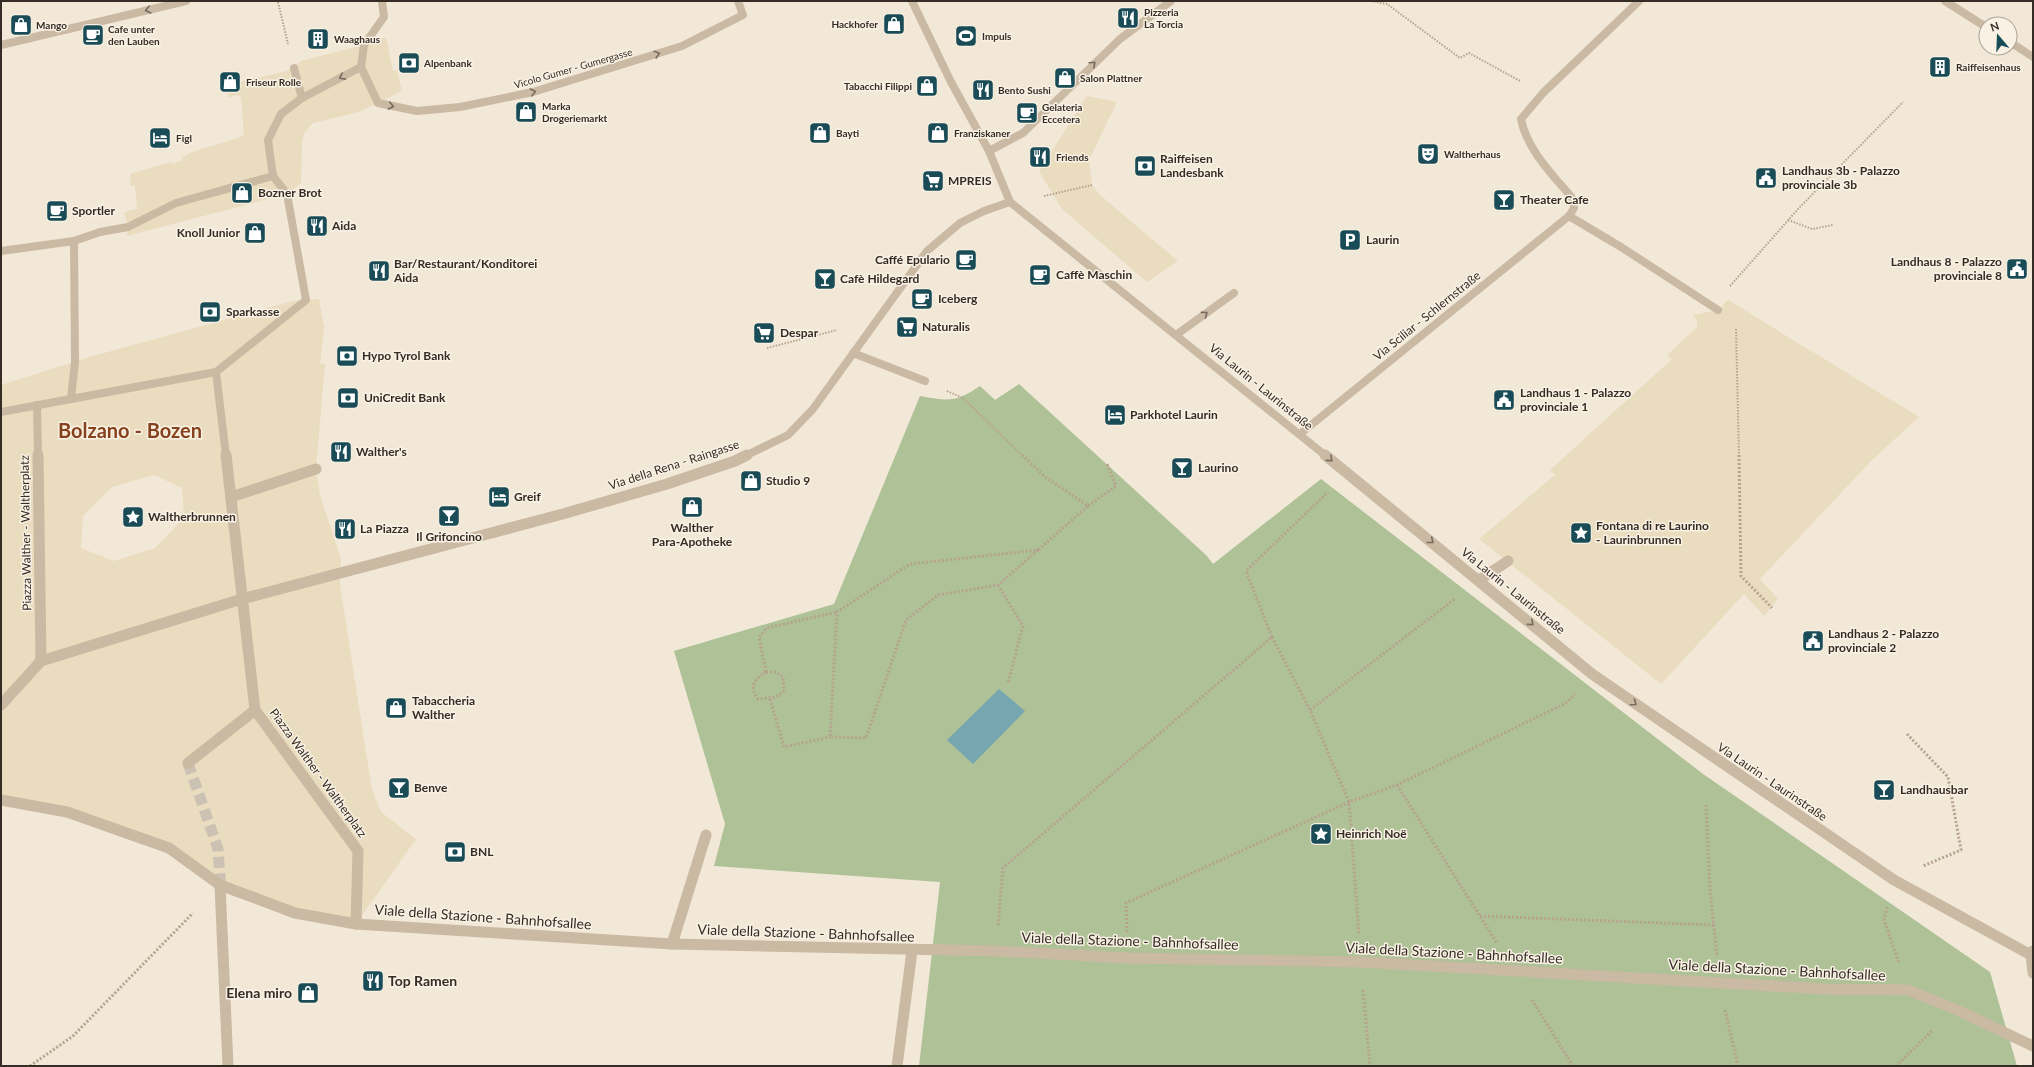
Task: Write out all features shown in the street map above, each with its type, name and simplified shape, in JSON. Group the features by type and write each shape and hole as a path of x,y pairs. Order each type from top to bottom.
{"street":[{"path":"1,45 186,1"},
{"path":"1,412 216,372 306,300 287,194 273,176 268,140 281,114 302,98 362,67 364,45 384,17 382,1"},
{"name":"Vicolo Gumer - Gumergasse","path":"362,67 378,103 417,111 460,107 533,92 682,46 743,15 738,1"},
{"path":"912,1 951,82 989,151 1010,202"},
{"path":"989,151 1023,133 1120,39 1171,1"},
{"path":"1639,1 1542,93 1521,119 1521,126 1526,140 1573,199 1575,205 1569,216 1622,247 1715,307"},
{"path":"1945,1 1978,22"},
{"path":"2018,47 2033,57"},
{"path":"294,68 302,98"},
{"path":"1,251 74,241 100,232 128,227 176,203 273,176"},
{"name":"Via Laurin - Laurinstraße","path":"1010,202 1300,434 1349,476 1479,580 1592,674 1894,880 2032,953"},
{"name":"Via della Rena - Raingasse","path":"242,599 566,513 667,484 735,461 788,435 813,409 927,251 960,223 984,211 1010,202"},
{"name":"Via Sciliar - Schlernstraße","path":"1300,434 1569,216"},
{"path":"71,399 75,362 74,241"},
{"path":"1176,335 1234,293"},
{"path":"853,353 925,381"},
{"name":"Piazza Walther - Waltherplatz","path":"216,372 255,710 358,851 356,924"},
{"name":"Piazza Walther - Waltherplatz","path":"37,405 41,661"},
{"path":"231,497 316,470"},
{"path":"1479,580 1508,560"},
{"path":"1,705 41,661 242,599"},
{"name":"Piazza Walther - Waltherplatz","path":"188,763 255,710"},
{"name":"Viale della Stazione - Bahnhofsallee","path":"1,800 67,812 169,848 220,885 295,914 356,924 672,944 912,951 996,951 1128,958 1361,962 1825,989 1908,990 1954,1009 2033,1046"},
{"path":"672,944 706,835"},
{"path":"220,885 228,1066"},
{"path":"897,1066 912,951"},
{"path":"2032,953 2033,972"}],"path":[{"path":"1371,1 1387,4 1460,58 1469,53 1542,93"},
{"path":"278,2 294,68"},
{"path":"1772,608 1741,576 1736,322 1715,307 1788,220 1903,102"},
{"path":"1010,202 1053,195 1092,185"},
{"path":"1788,220 1812,229 1833,226"},
{"path":"767,348 793,341"},
{"path":"925,381 962,398 1044,476 1088,506"},
{"path":"770,699 784,747 830,737 866,738 906,620 938,595 998,585 1088,506 1116,486 1107,464"},
{"path":"1349,476 1326,493 1246,571 1272,637 1310,710 1349,802 1370,1066"},
{"path":"766,672 759,637 767,628 838,612 910,564 1038,550"},
{"path":"1310,710 1479,580"},
{"path":"998,585 1023,626 1008,683"},
{"path":"830,737 838,612"},
{"path":"996,951 1002,868 1272,637"},
{"path":"766,672 776,672 782,677 784,691 779,697 758,699 753,694 752,686 758,676 766,672"},
{"path":"1128,958 1126,903 1349,802 1397,784 1566,703 1592,674"},
{"path":"1906,734 1948,777"},
{"path":"1397,784 1572,1066"},
{"path":"1706,805 1719,983 1738,1066"},
{"path":"30,1066 73,1036 220,885"},
{"path":"1480,916 1714,925"},
{"path":"1896,1066 1954,1009"}],"green space":[{"path":"1019,384 1207,556 1213,564 1321,479 1703,774 1990,972 2017,1066 919,1066 940,882 714,866 725,824 674,651 834,604 920,396 945,400 958,398 980,386 995,400"}],"shaded area":[{"path":"386,37 393,71 397,70 402,91 359,112 313,123 304,133 302,142 301,183 287,194 127,236 128,227 124,212 137,209 135,185 131,186 130,174 171,162 173,164 183,160 181,158 192,152 238,138 244,134 241,97 236,95 228,98 228,86 287,71 301,61 364,45"},
{"path":"1087,96 1117,102 1089,160 1092,185 1100,195 1178,261 1147,282 1062,209 1039,171"},
{"path":"319,299 324,327 320,364 325,363 316,470 320,495 341,559 340,585 372,790 381,812 416,839 356,924 295,913 220,885 169,848 67,812 1,800 1,385 86,358 293,301","holes":["154,475 182,488 184,518 155,548 114,561 81,548 83,516 112,487"]},
{"path":"1728,300 1919,417 1873,459 1760,579 1778,599 1764,616 1744,594 1661,684 1479,539 1555,475 1550,470 1672,359 1667,355 1697,327 1697,321 1693,315 1718,310"}],"water":[{"path":"999,689 1025,711 973,764 947,740"}],"tunnel":[{"path":"188,763 218,849 221,890"}],"place":[{"name":"Pizzeria La Torcia","path":"1128,18"},
{"name":"Hackhofer","path":"894,24"},
{"name":"Mango","path":"21,25"},
{"name":"Cafe unter den Lauben","path":"93,35"},
{"name":"Impuls","path":"966,36"},
{"name":"Waaghaus","path":"318,39"},
{"name":"Alpenbank","path":"409,63"},
{"name":"Raiffeisenhaus","path":"1940,67"},
{"name":"Salon Plattner","path":"1065,78"},
{"name":"Friseur Rolle","path":"230,82"},
{"name":"Tabacchi Filippi","path":"927,86"},
{"name":"Bento Sushi","path":"983,90"},
{"name":"Marka Drogeriemarkt","path":"526,112"},
{"name":"Gelateria Eccetera","path":"1027,113"},
{"name":"Bayti","path":"820,133"},
{"name":"Franziskaner","path":"938,133"},
{"name":"Figl","path":"160,138"},
{"name":"Waltherhaus","path":"1428,154"},
{"name":"Friends","path":"1040,157"},
{"name":"Raiffeisen Landesbank","path":"1145,166"},
{"name":"Landhaus 3b - Palazzo provinciale 3b","path":"1766,178"},
{"name":"MPREIS","path":"933,181"},
{"name":"Bozner Brot","path":"242,193"},
{"name":"Theater Cafe","path":"1504,200"},
{"name":"Sportler","path":"57,211"},
{"name":"Aida","path":"317,226"},
{"name":"Knoll Junior","path":"255,233"},
{"name":"Laurin","path":"1350,240"},
{"name":"Caffé Epulario","path":"966,260"},
{"name":"Landhaus 8 - Palazzo provinciale 8","path":"2017,269"},
{"name":"Bar/Restaurant/Konditorei Aida","path":"379,271"},
{"name":"Caffè Maschin","path":"1040,275"},
{"name":"Cafè Hildegard","path":"825,279"},
{"name":"Iceberg","path":"922,299"},
{"name":"Sparkasse","path":"210,312"},
{"name":"Naturalis","path":"907,327"},
{"name":"Despar","path":"764,333"},
{"name":"Hypo Tyrol Bank","path":"347,356"},
{"name":"UniCredit Bank","path":"348,398"},
{"name":"Landhaus 1 - Palazzo provinciale 1","path":"1504,400"},
{"name":"Parkhotel Laurin","path":"1115,415"},
{"name":"Walther's","path":"341,452"},
{"name":"Laurino","path":"1182,468"},
{"name":"Studio 9","path":"751,481"},
{"name":"Greif","path":"499,497"},
{"name":"Walther Para-Apotheke","path":"692,507"},
{"name":"Il Grifoncino","path":"449,516"},
{"name":"Waltherbrunnen","path":"133,517"},
{"name":"La Piazza","path":"345,529"},
{"name":"Fontana di re Laurino - Laurinbrunnen","path":"1581,533"},
{"name":"Landhaus 2 - Palazzo provinciale 2","path":"1813,641"},
{"name":"Tabaccheria Walther","path":"396,708"},
{"name":"Benve","path":"399,788"},
{"name":"Landhausbar","path":"1884,790"},
{"name":"Heinrich Noë","path":"1321,834"},
{"name":"BNL","path":"455,852"},
{"name":"Top Ramen","path":"373,981"},
{"name":"Elena miro","path":"308,993"}],"district":[{"name":"Bolzano - Bozen","path":"130,431"}]}
